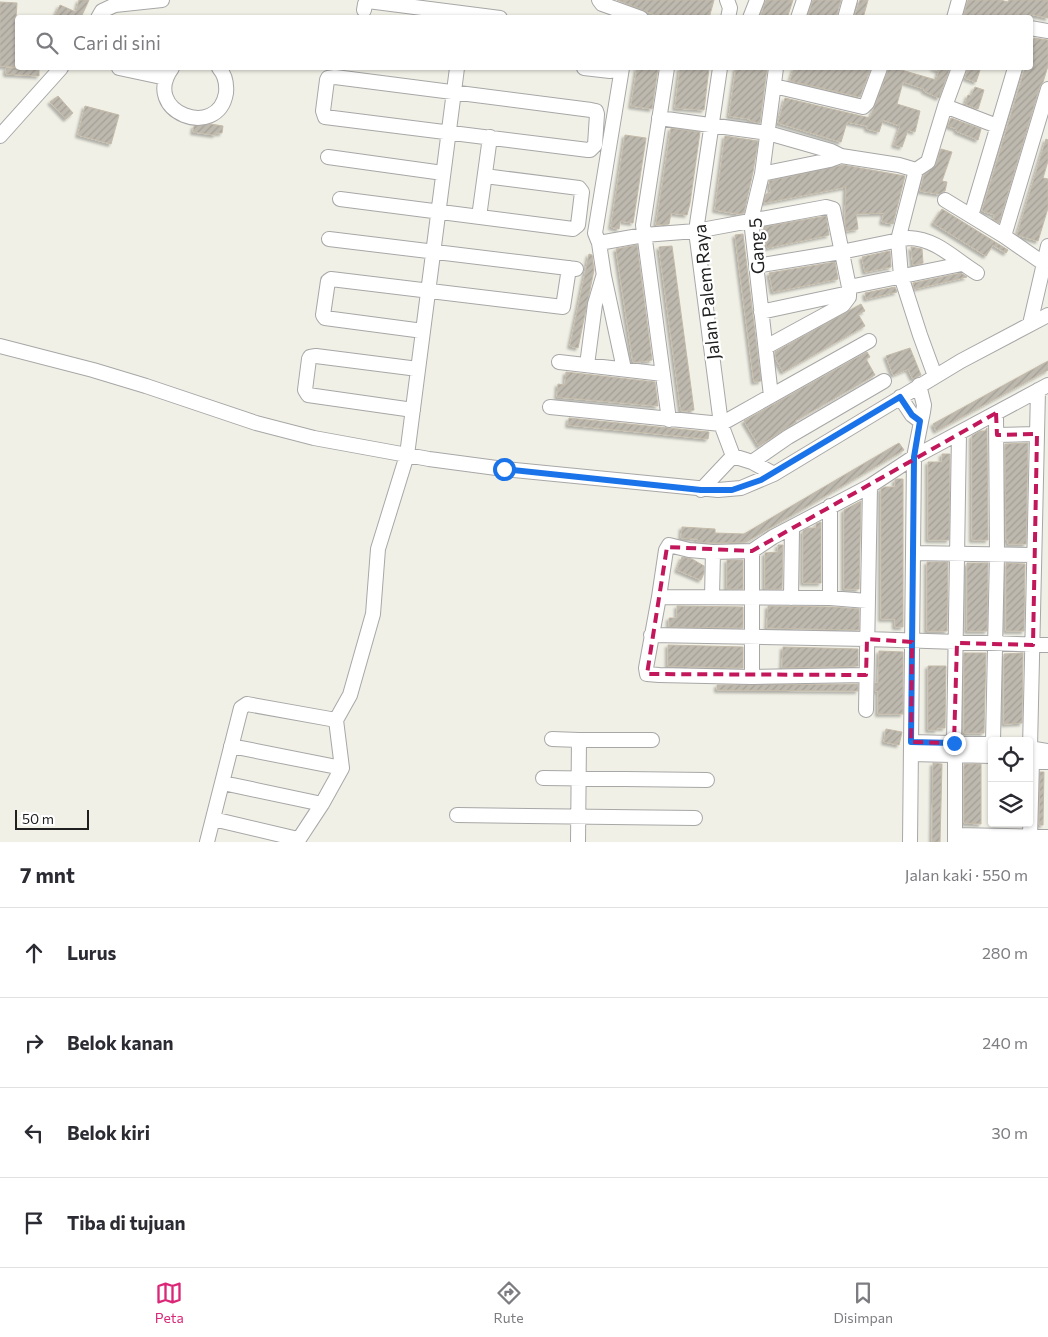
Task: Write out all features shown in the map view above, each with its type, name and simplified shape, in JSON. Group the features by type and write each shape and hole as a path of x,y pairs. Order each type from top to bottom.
{"street":[{"path":"100,15 102,11 115,5 162,0"},
{"path":"599,0 602,4 631,15"},
{"path":"727,0 730,8 729,15"},
{"path":"751,15 757,0"},
{"path":"799,15 804,0"},
{"path":"846,15 850,0"},
{"path":"955,15 960,0"},
{"path":"364,10 365,4 368,1 463,15"},
{"path":"1033,29 1048,32"},
{"path":"0,136 59,70"},
{"path":"139,70 169,73 164,91 166,98 178,113 190,118 202,118 219,108 225,96 226,84 225,77 220,70"},
{"path":"213,819 297,840 322,804 342,768 336,720 350,695 373,614 378,549 407,455 457,70"},
{"path":"622,70 595,233 599,243 624,370"},
{"path":"667,70 643,225 669,420"},
{"name":"Jalan Palem Raya","path":"720,70 696,231 721,424 733,456"},
{"name":"Gang 5","path":"771,396 751,220 762,174 776,70"},
{"path":"774,86 863,107 867,104 879,70"},
{"path":"935,376 902,276 898,240 916,170 928,162 958,70"},
{"path":"971,216 1014,70"},
{"path":"331,77 454,92 596,111 593,148 587,156 490,137 323,115 327,80 331,77"},
{"path":"1004,236 1048,89"},
{"path":"945,106 997,126"},
{"path":"659,118 768,133 831,151 842,156 899,165 916,170"},
{"path":"479,217 490,137"},
{"path":"762,174 842,156"},
{"path":"328,157 443,173"},
{"path":"340,199 573,229 578,225 582,192 579,188 485,176"},
{"path":"944,200 1004,236 1043,263"},
{"path":"599,243 696,231 830,207 834,212 849,290 848,299 843,305 766,347"},
{"path":"756,266 841,252 909,238 929,241 977,273"},
{"path":"329,239 572,268 563,307 329,279 323,315 325,318 423,331"},
{"path":"1030,324 1048,246"},
{"path":"761,312 902,276 962,264"},
{"path":"586,365 595,304 604,276"},
{"path":"0,346 146,386 282,431 407,455 504,469 701,490 732,490 774,474 919,385 1047,313"},
{"path":"550,407 721,424 870,341"},
{"path":"413,410 308,395 305,390 310,357 316,356 418,370"},
{"path":"560,362 663,374"},
{"path":"752,462 788,437 884,381"},
{"path":"910,842 914,457 924,405 919,385"},
{"path":"866,675 752,677 647,674 646,668 651,635 666,550 669,545 689,550 713,552 752,551 773,537 870,486 914,457 1043,387"},
{"path":"1030,737 1037,434 1043,387"},
{"path":"900,397 912,415 920,421"},
{"path":"993,737 997,555 996,413"},
{"path":"959,433 955,749 956,839 992,829 1030,837 1048,837"},
{"path":"997,435 1037,434"},
{"path":"701,490 733,456 752,462 774,474"},
{"path":"866,710 870,486"},
{"path":"830,506 830,598"},
{"path":"791,598 792,528"},
{"path":"752,551 752,677"},
{"path":"712,597 713,552"},
{"path":"913,553 1034,555"},
{"path":"659,597 830,598 867,601"},
{"path":"651,635 1048,645"},
{"path":"207,842 241,708 247,704 336,720"},
{"path":"552,739 652,740"},
{"path":"578,842 580,740"},
{"path":"955,749 988,743"},
{"path":"231,746 342,768"},
{"path":"911,748 955,749 988,755"},
{"path":"1033,754 1048,751"},
{"path":"1033,755 1048,762"},
{"path":"543,778 707,780"},
{"path":"1030,782 1030,837"},
{"path":"223,783 322,804"},
{"path":"456,815 695,818"}],"highlighted area":[{"path":"996,413 997,435 1037,434 1033,645 957,643 954,743 911,742 912,642 867,639 866,675 647,674 667,547 752,551"}],"building":[{"path":"79,0 89,0 82,15 55,15 60,5 76,12"},
{"path":"617,0 714,0 710,15 655,15"},
{"path":"766,0 793,0 788,15 761,15"},
{"path":"813,0 841,0 837,15 808,15"},
{"path":"860,0 868,0 864,15 855,15"},
{"path":"968,0 1000,0 1008,2 1009,0 1048,0 1048,18 1030,14 964,15"},
{"path":"0,2 17,3 15,15 15,67 0,66"},
{"path":"1034,38 1048,40 1048,66 1040,86 999,223 993,219 995,215 982,211 1024,70 1033,70"},
{"path":"6,68 39,70 39,76 6,74"},
{"path":"637,70 658,70 652,109 631,106"},
{"path":"680,70 709,70 704,110 675,108"},
{"path":"736,70 767,70 760,123 750,121 750,119 729,116"},
{"path":"793,70 870,70 860,97 790,81"},
{"path":"888,70 901,70 936,80 939,71 937,70 949,70 939,98 924,91 924,89 903,82 897,104 920,111 915,132 908,130 902,147 894,145 900,126 883,120 879,132 867,129 867,126 847,122 841,142 778,123 785,98 870,118"},
{"path":"967,70 980,70 976,82 965,78"},
{"path":"975,87 984,90 978,109 965,104 968,95 971,96"},
{"path":"58,96 73,113 66,119 50,102"},
{"path":"85,106 119,115 111,144 78,135"},
{"path":"951,118 981,129 978,140 948,126"},
{"path":"211,124 223,126 222,133 216,133 215,135 193,132 194,126"},
{"path":"671,128 700,132 690,203 687,215 671,213 669,224 656,225"},
{"path":"625,135 646,138 633,223 620,221 619,229 611,227"},
{"path":"725,136 758,141 744,213 739,214 715,210"},
{"path":"1046,139 1048,140 1048,161 1043,178 1048,179 1048,208 1038,241 1017,235"},
{"path":"941,149 952,152 942,181 947,182 945,191 939,194 920,191 924,175 936,165"},
{"path":"843,165 905,176 893,224 882,222 884,213 856,214 858,229 846,231 846,187 764,203 766,194 771,193 769,181"},
{"path":"942,209 1008,250 1006,253 993,245 986,256 933,223"},
{"path":"826,216 829,235 767,248 763,227"},
{"path":"743,234 761,381 754,382 735,235"},
{"path":"637,245 652,360 633,362 616,249"},
{"path":"672,246 694,410 681,411 659,247"},
{"path":"911,247 922,249 923,263 913,265"},
{"path":"890,251 891,267 865,272 862,257"},
{"path":"589,254 592,255 594,270 578,348 570,346"},
{"path":"835,262 838,279 773,292 769,273"},
{"path":"961,273 967,277 914,289 913,283"},
{"path":"895,287 897,292 866,299 865,293"},
{"path":"861,304 865,311 858,314 865,326 783,372 776,359 775,352"},
{"path":"910,348 921,375 913,379 908,369 893,375 886,356"},
{"path":"867,352 870,357 866,359 875,375 795,421 759,446 744,421"},
{"path":"1048,361 1048,370 936,431 933,424"},
{"path":"566,372 655,382 658,406 557,397 558,384 565,385"},
{"path":"569,418 709,432 708,439 568,425"},
{"path":"987,428 988,540 972,540 972,436 980,431 985,431"},
{"path":"899,443 904,450 746,542 697,542 698,539 681,538 682,527 715,529 715,533 744,534"},
{"path":"1028,443 1026,544 1008,544 1008,540 1006,540 1005,444"},
{"path":"942,454 950,454 949,540 928,540 928,462 942,462"},
{"path":"903,479 903,627 895,627 895,619 881,619 881,489 895,487 895,480"},
{"path":"861,501 859,589 844,589 844,510"},
{"path":"821,522 821,583 803,583 803,531 808,528 816,528 816,524"},
{"path":"778,545 783,545 782,589 765,589 765,553 778,552"},
{"path":"682,557 692,559 704,566 701,580 677,570"},
{"path":"727,560 743,560 743,589 727,589"},
{"path":"927,562 948,562 947,631 927,631"},
{"path":"967,563 988,563 987,631 967,631"},
{"path":"1006,563 1025,564 1024,631 1006,631"},
{"path":"677,606 743,607 743,628 669,627 669,618 677,618"},
{"path":"768,606 859,609 859,630 767,628"},
{"path":"668,645 743,647 743,668 668,666"},
{"path":"783,647 858,649 858,666 782,668"},
{"path":"879,651 903,652 903,714 878,714 878,691 875,691 875,683 878,683"},
{"path":"964,653 986,653 984,733 964,733"},
{"path":"1023,653 1022,723 1004,724 1004,654"},
{"path":"928,666 946,666 945,728 937,728 937,730 928,730"},
{"path":"858,684 858,691 717,690 717,685"},
{"path":"886,729 902,732 899,745 884,742"},
{"path":"933,763 942,764 940,842 932,842"},
{"path":"964,764 981,764 981,824 964,823"},
{"path":"1040,772 1044,772 1043,825 1039,825"}],"route":[{"path":"504,469 701,490 732,490 749,486 774,474 900,397 912,415 920,421 914,457 911,742 954,743"}]}
